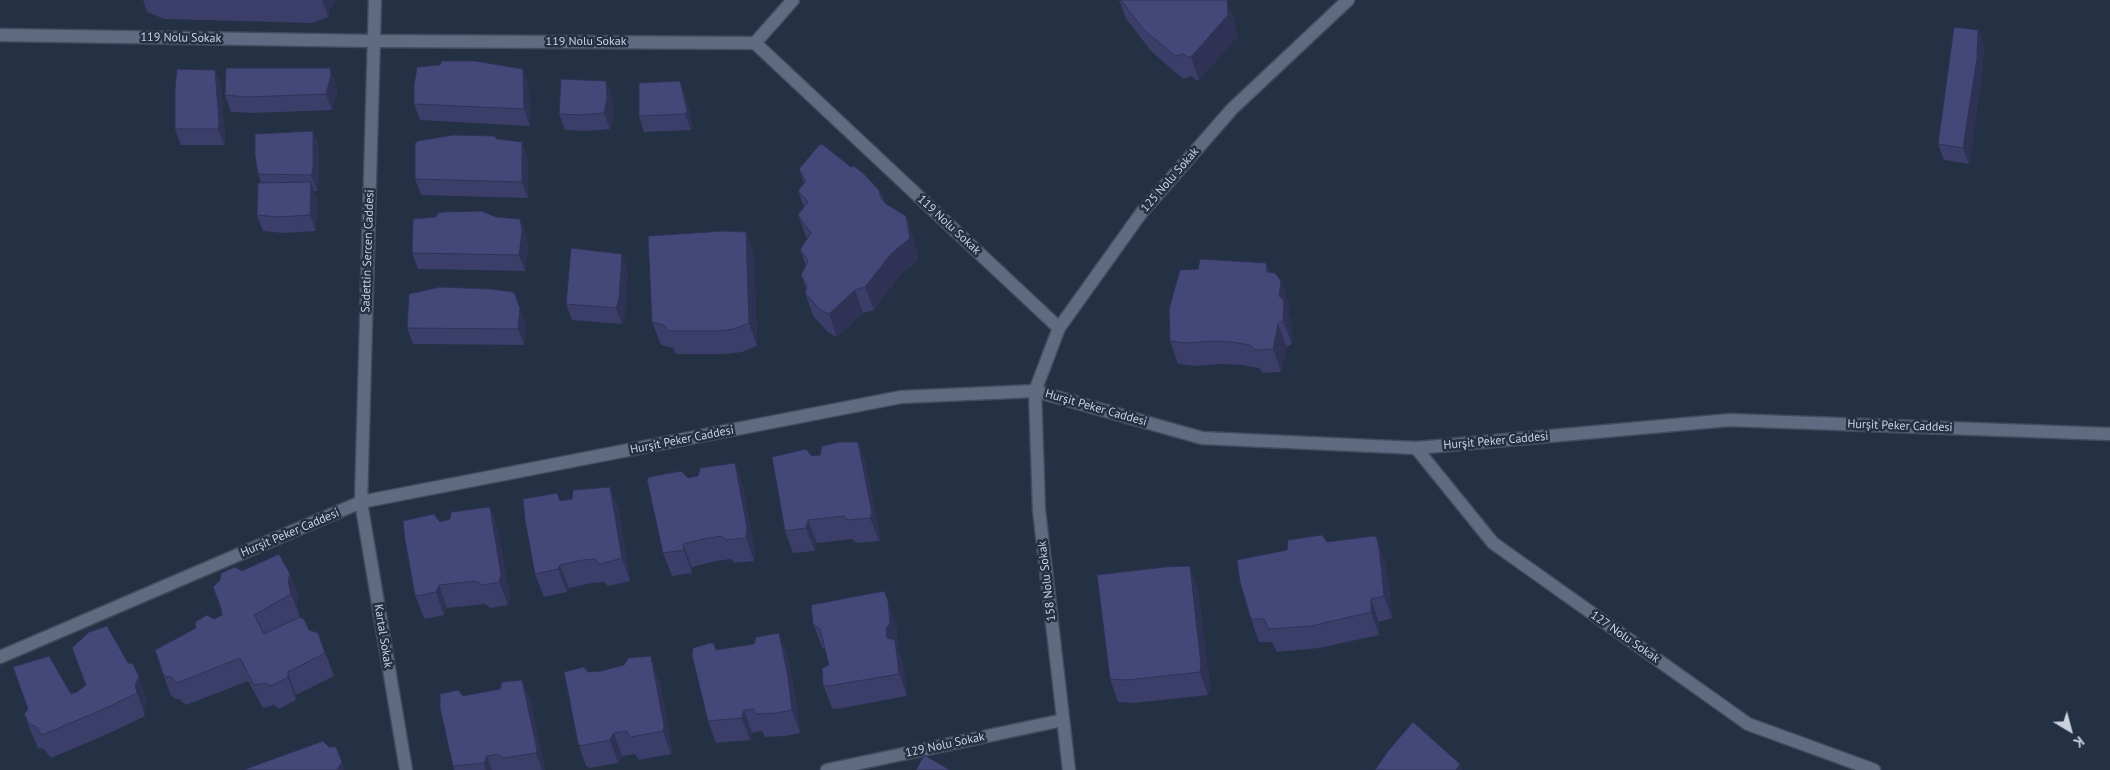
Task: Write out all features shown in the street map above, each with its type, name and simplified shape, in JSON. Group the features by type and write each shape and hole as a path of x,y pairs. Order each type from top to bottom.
{"street":[{"name":"Sadettin Sercen Caddesi","path":"361,502 375,0"},
{"path":"755,43 793,0"},
{"name":"125 Nolu Sokak","path":"1035,391 1059,328 1142,212 1232,108 1348,0"},
{"name":"119 Nolu Sokak","path":"0,35 374,41 755,43 1059,328"},
{"name":"Hurşit Peker Caddesi","path":"0,657 361,502 901,398 1035,391 1202,438 1416,448 1730,420 2110,434"},
{"name":"158 Nolu Sokak","path":"1035,391 1039,510 1069,770"},
{"name":"127 Nolu Sokak","path":"1416,448 1493,543 1748,724 1874,770"},
{"name":"Kartal Sokak","path":"361,502 406,770"},
{"name":"129 Nolu Sokak","path":"828,770 1063,720"}],"building":[{"path":"1121,0 1227,0 1228,15 1191,57 1183,54 1175,56 1143,29"},
{"path":"1954,27 1978,30 1977,58 1963,148 1938,144"},
{"path":"442,61 475,61 523,69 524,109 414,104 414,85 417,67 440,65"},
{"path":"226,68 330,68 331,75 326,94 247,97 225,95"},
{"path":"177,69 215,70 218,129 175,129"},
{"path":"561,79 606,81 607,98 604,113 582,115 559,114"},
{"path":"680,81 687,111 685,114 639,116 639,83"},
{"path":"313,131 313,169 311,175 258,174 255,156 255,134"},
{"path":"453,135 494,136 497,139 522,142 522,182 415,179 415,143"},
{"path":"822,144 851,167 854,166 864,174 879,190 881,198 886,204 906,216 910,238 891,254 865,287 855,290 829,314 820,310 805,293 807,286 801,275 808,261 800,250 811,233 798,215 808,202 798,191 806,181 799,169 819,145"},
{"path":"311,182 310,215 278,217 257,215 258,183"},
{"path":"482,211 496,217 520,219 522,231 519,255 412,253 413,219 436,217 438,213 442,212"},
{"path":"724,231 746,232 749,323 734,329 718,331 668,331 664,325 652,322 648,236"},
{"path":"571,248 622,254 619,299 616,308 566,304"},
{"path":"1200,259 1266,263 1267,272 1275,273 1281,281 1279,296 1284,300 1283,321 1278,324 1273,349 1255,350 1250,345 1232,342 1188,343 1170,341 1169,309 1180,270 1198,269"},
{"path":"440,287 514,292 520,308 518,329 407,328 409,294"},
{"path":"840,442 858,442 872,513 870,518 848,520 844,516 808,520 806,528 785,531 772,457 806,449 812,456 820,455 822,446"},
{"path":"735,463 747,528 746,538 726,540 722,536 708,538 683,544 684,550 663,553 647,480 649,477 681,471 688,478 698,476 700,468"},
{"path":"610,487 622,558 600,564 595,559 583,560 560,565 558,569 535,574 523,499 557,493 560,501 572,499 573,490"},
{"path":"490,507 501,575 499,582 482,585 476,581 439,585 436,592 415,595 403,521 434,514 440,522 450,519 451,512"},
{"path":"1322,535 1327,542 1374,536 1377,538 1384,596 1371,599 1371,612 1311,626 1269,629 1264,619 1251,619 1240,582 1237,560 1287,550 1288,540"},
{"path":"279,554 290,574 288,581 291,594 254,615 264,634 300,617 304,619 309,630 318,633 325,653 288,672 288,677 271,686 266,683 254,685 240,658 177,683 170,676 167,677 163,674 155,650 196,628 195,622 207,615 214,619 222,615 213,587 220,580 221,573 235,567 242,571"},
{"path":"1190,566 1201,665 1200,672 1127,680 1110,679 1097,575"},
{"path":"884,591 888,600 890,624 886,628 887,638 895,640 899,674 828,686 823,685 822,668 829,665 820,629 813,624 811,605"},
{"path":"107,626 128,663 133,664 139,677 135,685 137,693 42,735 35,726 30,725 24,714 28,709 13,667 49,656 71,694 77,692 86,685 72,648 89,632"},
{"path":"779,633 788,677 792,710 756,714 754,709 744,710 742,718 708,721 692,655 693,648 710,643 714,644 716,650 754,644 756,637"},
{"path":"651,656 664,726 663,731 631,737 626,731 614,733 610,740 580,746 564,672 584,667 588,672 601,671 624,665 628,658"},
{"path":"522,680 537,750 536,753 504,758 498,754 487,756 484,763 453,766 440,708 440,694 458,690 463,696 500,689 502,682"},
{"path":"1413,722 1460,764 1456,770 1375,770 1388,751"},
{"path":"323,741 329,747 336,747 342,762 338,770 243,770"},
{"path":"924,755 950,770 916,770"}]}
